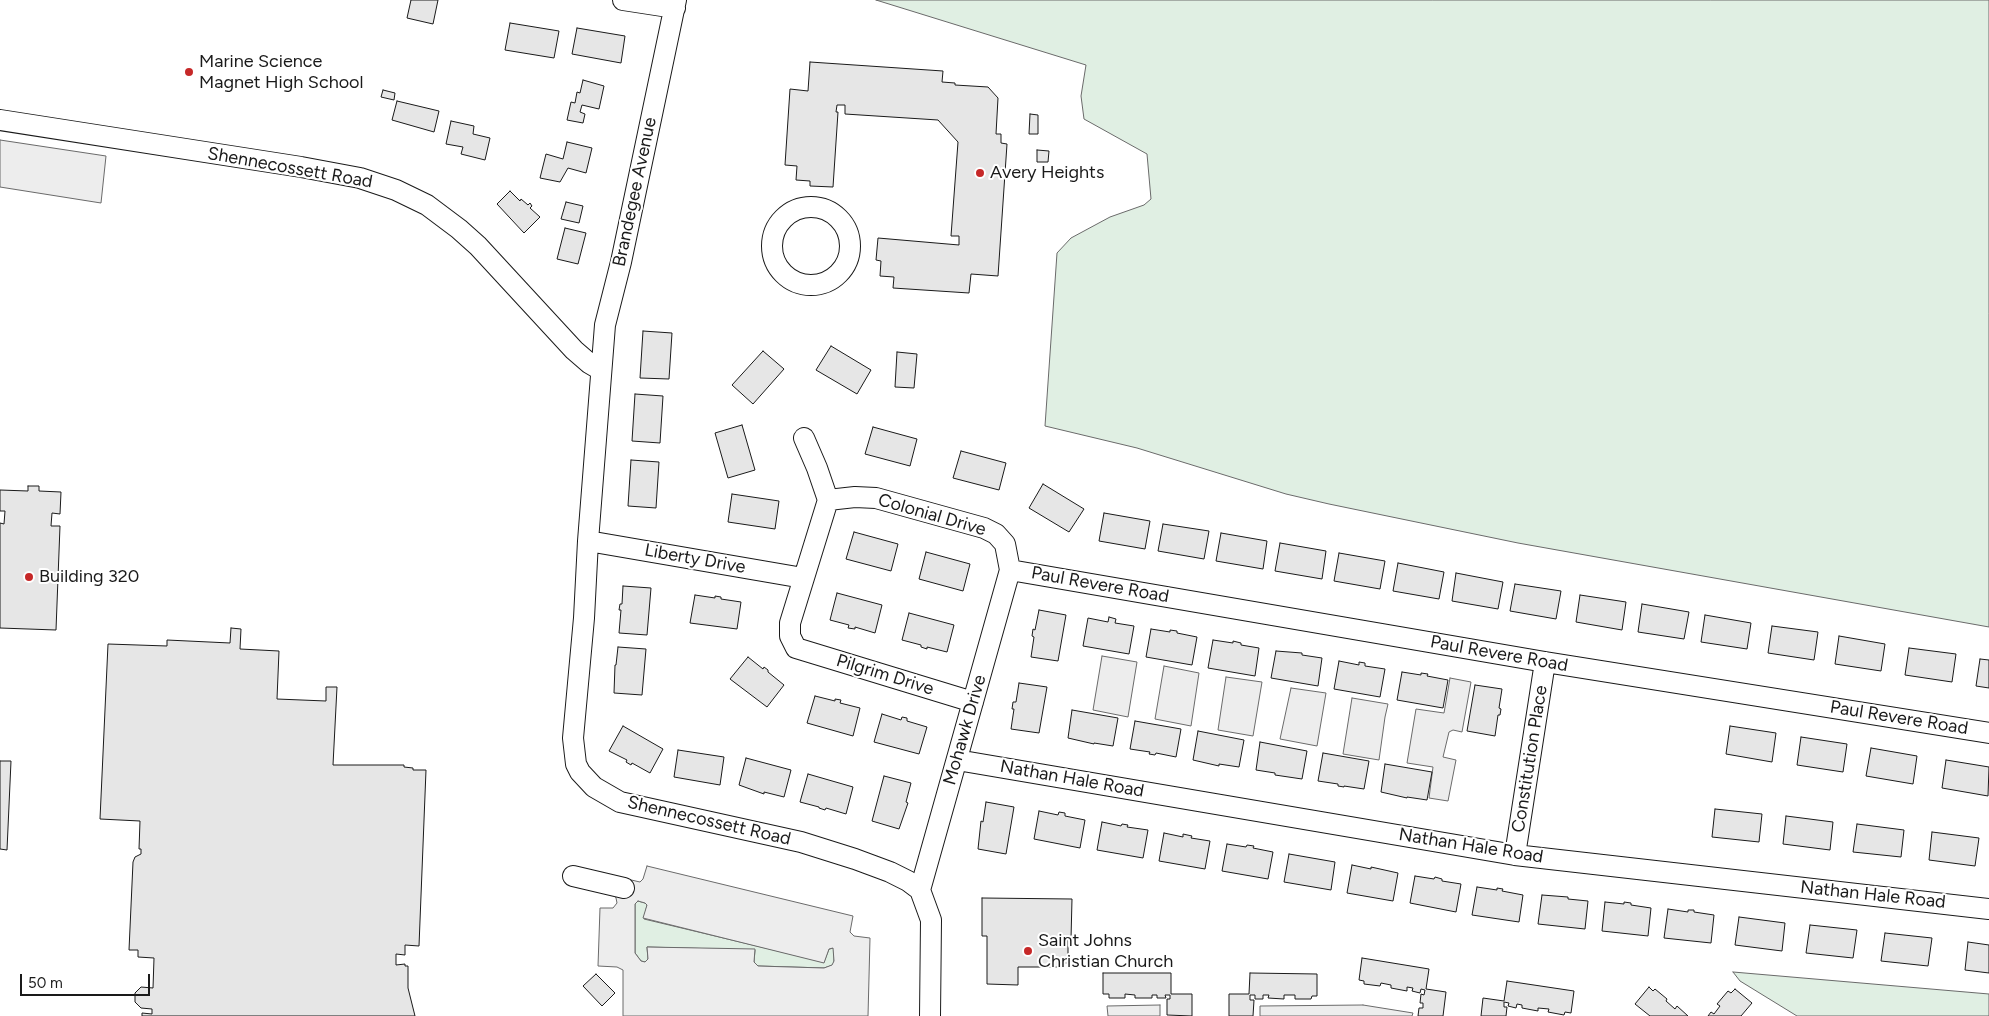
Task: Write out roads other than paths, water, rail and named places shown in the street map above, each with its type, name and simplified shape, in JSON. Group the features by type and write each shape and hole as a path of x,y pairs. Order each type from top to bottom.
{"street":[{"path":"623,0 676,4"},
{"name":"Brandegee Avenue","path":"600,377 605,325 621,262 676,4"},
{"name":"Shennecossett Road","path":"0,120 360,178 396,190 427,206 460,229 574,350 589,363 600,377 584,618 573,738 576,764 580,772 588,782 610,797 631,805 801,842 890,872 908,881 920,890"},
{"path":"802,578 828,500 804,438"},
{"name":"Colonial Drive","path":"828,500 855,497 876,498 984,528 996,534 1005,544 1010,570"},
{"name":"Liberty Drive","path":"588,541 802,578"},
{"name":"Paul Revere Road","path":"1010,570 1545,662 1989,733"},
{"name":"Mohawk Drive","path":"920,890 1010,570"},
{"name":"Pilgrim Drive","path":"802,578 790,623 790,636 796,648 973,702"},
{"name":"Constitution Place","path":"1515,855 1545,662"},
{"name":"Nathan Hale Road","path":"957,760 1515,855 1989,909"},
{"path":"573,876 624,888"},
{"path":"920,890 931,920 930,1016"}],"place":[{"name":"Marine Science Magnet High School","path":"189,72"},
{"name":"Avery Heights","path":"980,173"},
{"name":"Building 320","path":"29,577"},
{"name":"Saint Johns Christian Church","path":"1028,951"}]}
